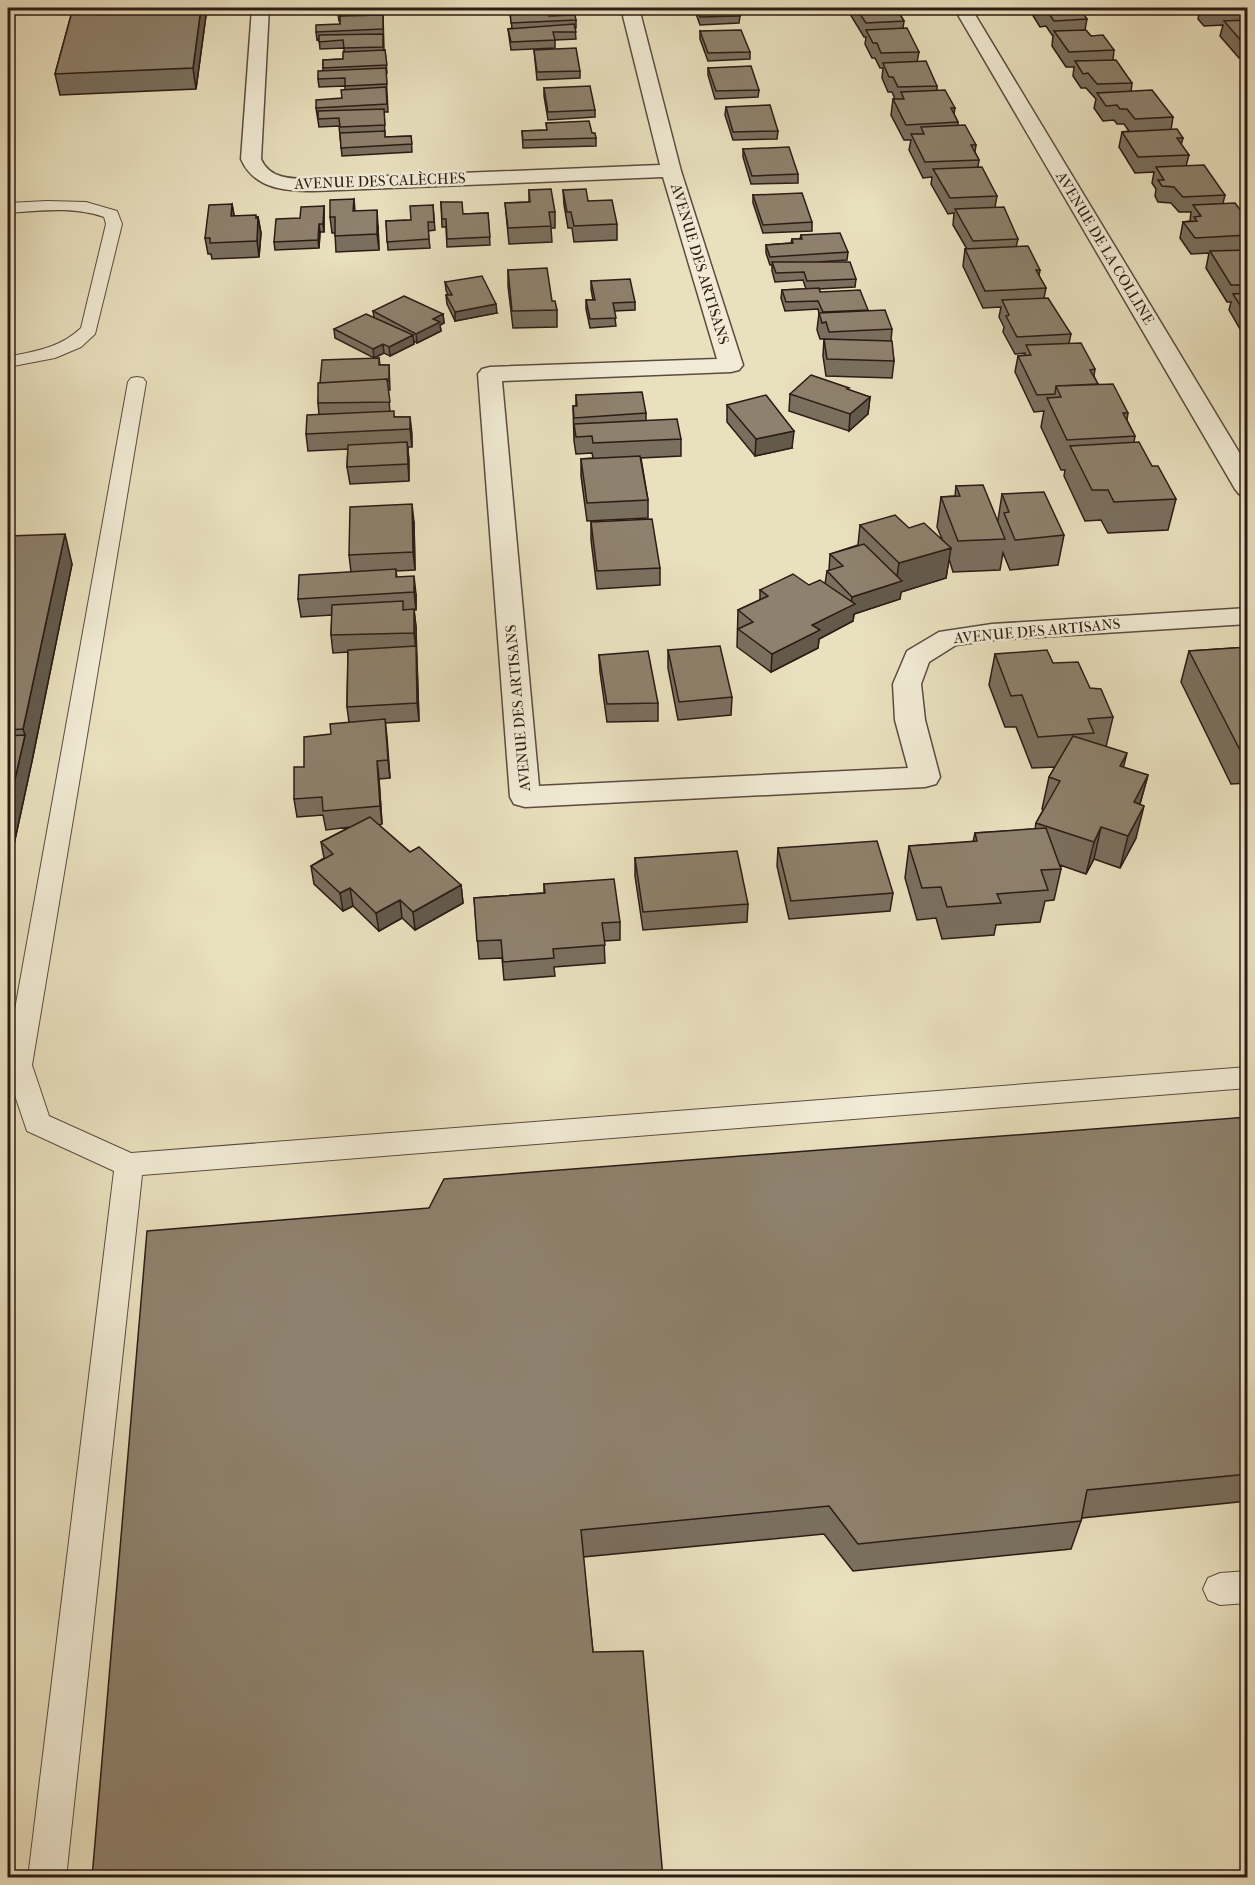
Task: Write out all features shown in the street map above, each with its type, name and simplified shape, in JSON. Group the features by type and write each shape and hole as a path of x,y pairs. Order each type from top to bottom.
{"street":[{"name":"AVENUE DES CALÈCHES","path":"260,8 251,159 254,168 269,179 280,183 314,185 671,171"},
{"name":"AVENUE DES ARTISANS","path":"630,8 671,171 731,365 490,374 525,798 925,777 910,720 907,684 917,657 949,638 992,632 1248,616"},
{"name":"AVENUE DE LA COLLINE","path":"962,8 1248,489"}],"lane":[{"path":"8,208 73,205 97,208 111,214 114,224 89,330 75,343 49,354 8,362"},
{"path":"137,382 18,1065 37,1123 129,1165 1248,1077"},
{"path":"47,1878 129,1165"}],"building":[{"path":"73,8 201,8 193,68 55,74"},
{"path":"338,8 379,8 379,12 338,14"},
{"path":"548,8 549,16 575,15 576,20 511,23 510,10"},
{"path":"697,8 737,8 740,16 700,17"},
{"path":"856,8 896,8 904,21 866,23"},
{"path":"1039,8 1079,8 1087,19 1054,21 1048,12 1042,12"},
{"path":"1203,8 1248,8 1248,10 1207,12"},
{"path":"383,15 383,29 316,32 316,25 340,24 340,16"},
{"path":"1248,20 1248,43 1243,43 1224,21"},
{"path":"574,24 576,32 553,32 555,40 511,42 508,29"},
{"path":"907,28 919,52 881,53 877,43 873,43 866,30"},
{"path":"741,30 750,52 708,53 700,31"},
{"path":"1086,30 1091,36 1103,35 1114,50 1069,52 1054,31"},
{"path":"383,34 383,47 344,48 343,40 319,42 319,35"},
{"path":"576,48 580,71 537,72 534,50"},
{"path":"385,50 387,65 323,68 323,60 343,59 343,52"},
{"path":"1116,60 1132,83 1097,84 1088,73 1083,74 1075,61"},
{"path":"926,61 937,86 898,87 893,77 889,77 883,63"},
{"path":"751,66 759,90 716,91 708,68"},
{"path":"386,68 387,84 345,86 345,78 318,79 318,71"},
{"path":"590,86 595,110 548,112 544,88"},
{"path":"386,87 387,104 316,108 316,100 342,98 341,90"},
{"path":"945,90 955,108 951,108 958,122 906,125 893,99 904,99 901,92"},
{"path":"1152,90 1173,117 1135,119 1127,109 1120,109 1117,105 1106,106 1097,93"},
{"path":"770,105 778,131 733,132 726,107"},
{"path":"384,109 385,125 340,127 339,118 318,119 318,111"},
{"path":"589,121 596,138 523,140 522,131 547,130 546,123"},
{"path":"965,125 976,145 971,145 979,160 925,162 911,134 924,134 921,127"},
{"path":"1177,129 1183,138 1177,138 1189,155 1138,157 1122,132"},
{"path":"385,131 385,137 411,136 412,144 341,148 340,133"},
{"path":"789,147 798,174 752,176 743,149"},
{"path":"1204,165 1225,195 1183,197 1174,187 1162,186 1158,180 1164,180 1156,167"},
{"path":"982,167 997,196 950,198 933,169"},
{"path":"551,189 555,212 549,212 551,226 508,228 505,203 530,202 529,190"},
{"path":"586,189 588,201 612,200 617,224 574,226 571,212 567,212 563,190"},
{"path":"802,193 812,222 763,225 753,195"},
{"path":"354,199 353,211 377,210 377,234 335,236 335,217 330,217 330,200"},
{"path":"441,202 462,202 463,214 488,213 490,237 447,239 446,219 442,219"},
{"path":"1235,203 1248,220 1248,235 1195,238 1183,222 1197,221 1194,217 1201,216 1193,205"},
{"path":"232,204 231,216 256,215 256,218 258,217 257,241 210,243 210,238 205,238 209,205"},
{"path":"433,205 434,222 428,222 429,239 387,242 386,221 411,220 410,206"},
{"path":"324,206 323,224 319,224 318,240 274,242 276,219 300,218 301,207"},
{"path":"1004,207 1018,239 973,241 955,209"},
{"path":"840,233 848,252 770,257 766,245 793,243 792,239 802,239 801,235"},
{"path":"1028,246 1040,270 1036,270 1046,288 985,291 965,249"},
{"path":"1248,250 1248,285 1231,285 1210,251"},
{"path":"772,262 850,262 856,279 807,281 804,272 776,273"},
{"path":"547,268 552,301 555,301 557,310 512,311 508,270"},
{"path":"482,276 496,304 455,312 446,295 452,295 445,282"},
{"path":"630,279 635,302 613,303 616,318 590,319 586,300 595,300 591,281"},
{"path":"819,288 820,292 860,290 868,310 823,312 818,301 786,302 782,290"},
{"path":"1248,293 1248,313 1245,313 1233,294"},
{"path":"404,296 443,314 433,319 440,322 416,334 373,311"},
{"path":"1048,298 1071,334 1017,337 1006,316 1009,315 1002,300"},
{"path":"885,310 892,329 829,332 826,322 822,323 819,313"},
{"path":"366,314 413,335 389,347 383,344 373,349 334,329"},
{"path":"824,339 892,341 894,361 827,359"},
{"path":"1081,343 1095,369 1090,370 1098,384 1056,386 1055,394 1037,395 1018,356 1031,355 1026,345"},
{"path":"379,358 379,365 389,365 389,381 387,379 320,383 322,360"},
{"path":"811,375 870,397 850,414 790,394"},
{"path":"387,379 390,402 318,403 318,383"},
{"path":"1113,384 1128,413 1123,413 1135,436 1067,440 1047,398 1061,397 1056,386"},
{"path":"642,392 646,413 574,418 573,406 577,406 576,395"},
{"path":"766,395 794,431 756,439 727,405"},
{"path":"394,411 394,417 410,417 410,429 306,434 307,415"},
{"path":"677,419 681,439 593,443 592,436 576,437 574,424"},
{"path":"407,442 408,464 347,467 348,445"},
{"path":"1139,442 1152,466 1158,466 1176,499 1114,502 1108,490 1092,490 1070,446"},
{"path":"640,456 648,500 587,503 581,459"},
{"path":"983,485 1005,539 958,541 941,497 960,496 956,486"},
{"path":"1044,492 1064,535 1015,540 1004,513 1009,512 1002,494"},
{"path":"412,504 413,552 349,555 350,507"},
{"path":"895,515 909,528 924,523 951,548 899,563 860,525"},
{"path":"652,519 660,568 597,571 591,522"},
{"path":"65,534 23,729 8,730 8,536"},
{"path":"864,544 902,581 852,597 827,571 843,566 830,554"},
{"path":"396,569 396,577 414,576 414,592 298,599 299,575"},
{"path":"793,574 809,585 820,580 855,604 812,625 820,630 772,654 738,629 753,622 738,610 768,596 760,590"},
{"path":"403,601 403,610 414,609 414,633 331,635 332,605"},
{"path":"416,646 417,703 347,707 348,650"},
{"path":"720,646 732,697 679,702 668,650"},
{"path":"1248,647 1248,752 1241,752 1189,651"},
{"path":"1047,650 1053,663 1078,662 1090,688 1101,689 1113,717 1088,719 1094,733 1038,737 1022,695 1011,696 995,654"},
{"path":"648,651 658,703 607,704 599,655"},
{"path":"385,719 388,760 377,761 380,806 323,811 322,797 294,799 294,767 304,767 304,737 331,734 330,724"},
{"path":"25,735 8,810 8,736"},
{"path":"1073,736 1127,753 1120,766 1148,775 1134,802 1144,806 1128,836 1101,827 1094,842 1036,823 1060,781 1049,777"},
{"path":"370,817 410,852 419,847 461,885 413,912 400,900 376,913 350,888 340,893 311,866 333,854 321,842"},
{"path":"1046,828 1061,869 1041,870 1048,890 997,894 1001,903 947,907 941,887 922,888 909,846 977,841 975,833"},
{"path":"877,841 893,893 791,901 778,848"},
{"path":"737,851 748,904 643,912 635,858"},
{"path":"614,879 620,922 602,923 605,945 553,949 554,958 503,962 501,940 477,941 474,898 545,893 544,884"},
{"path":"1248,1117 1248,1474 1087,1490 1081,1521 858,1544 829,1506 581,1530 593,1652 643,1651 663,1878 92,1878 147,1231 429,1208 444,1179"}]}
